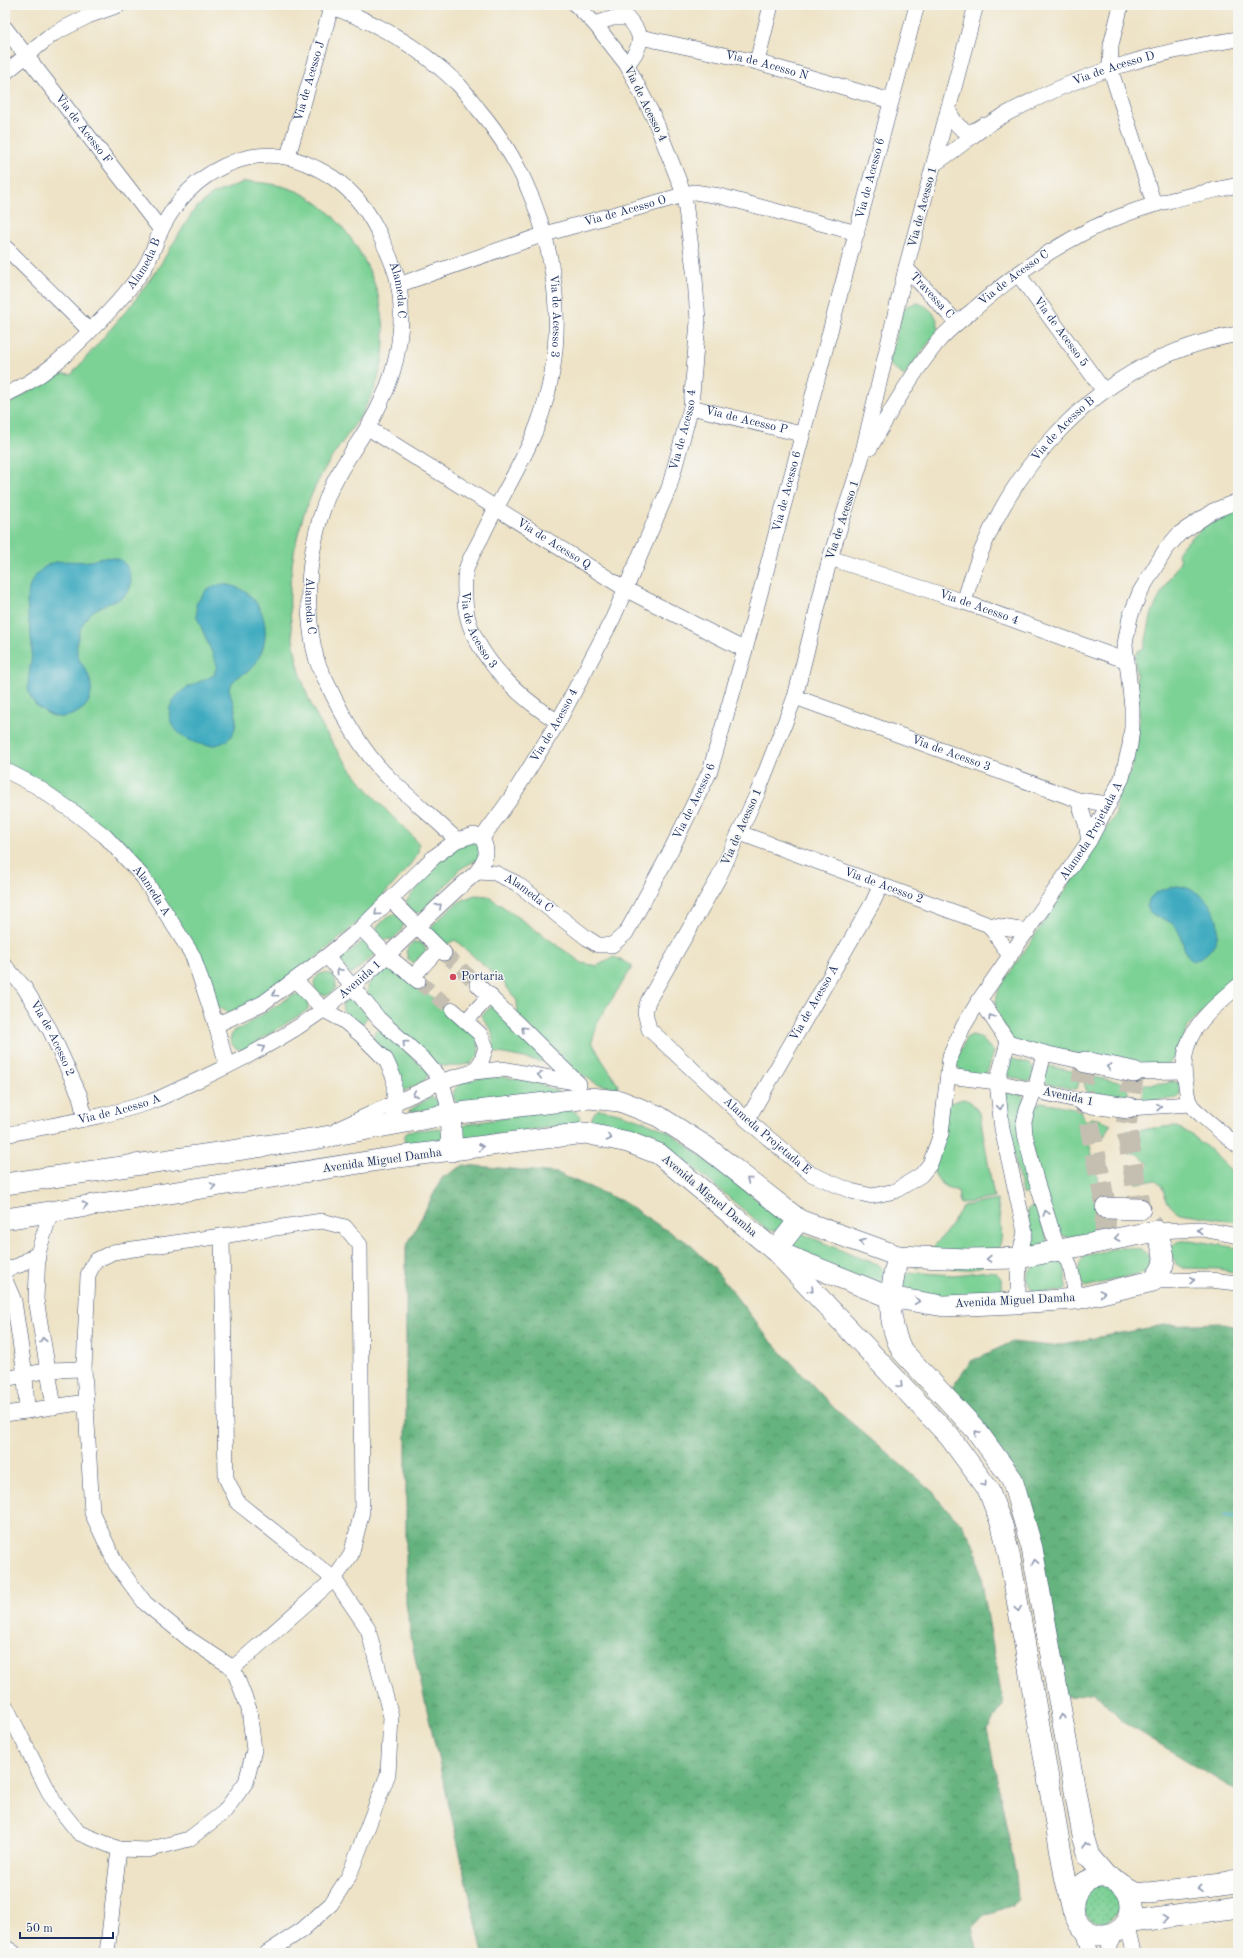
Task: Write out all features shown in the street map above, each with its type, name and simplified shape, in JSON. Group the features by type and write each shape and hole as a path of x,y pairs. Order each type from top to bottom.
{"street":[{"path":"5,73 53,34 88,16 119,5"},
{"name":"Via de Acesso 4","path":"482,838 511,798 558,722 614,618 669,488 691,407 698,321 695,278 684,194 655,120 627,65 595,24 576,5"},
{"path":"757,62 772,5"},
{"name":"Via de Acesso 6","path":"598,945 612,945 626,933 710,771 857,233 917,5"},
{"name":"Via de Acesso 1","path":"645,1012 648,1001 718,879 740,833 795,697 830,558 860,464 906,268 976,5"},
{"path":"1121,5 1111,45 1110,68 1154,204"},
{"name":"Via de Acesso J","path":"288,156 330,6"},
{"name":"Via de Acesso 3","path":"330,6 394,34 458,83 510,150 545,234 555,292 556,332 551,379 538,424 517,470 495,508 466,570 464,599 469,623 480,649 499,673 543,713 558,722"},
{"path":"595,24 630,12 640,37 640,48 627,65"},
{"name":"Via de Acesso F","path":"5,28 161,230"},
{"name":"Via de Acesso N","path":"640,37 757,62 891,101"},
{"name":"Via de Acesso D","path":"948,109 953,122 964,130 972,131 1057,88 1110,68 1194,46 1238,39"},
{"name":"Via de Acesso D","path":"934,164 997,119"},
{"name":"Alameda B","path":"5,395 48,370 67,356 121,300 145,266 161,230 172,210 192,186 225,166 248,158 277,155 288,156"},
{"name":"Alameda C","path":"288,156 316,167 337,181 355,197 371,215 394,268 398,284 400,303 399,341 388,388 368,428 337,473 318,524 311,566 309,610 316,659 336,701 361,746 389,778 457,840"},
{"name":"Via de Acesso C","path":"860,464 896,400 937,343 957,323 1018,274 1064,244 1109,221 1154,204 1238,185"},
{"name":"Via de Acesso O","path":"398,284 545,234 684,194 700,192 857,233"},
{"path":"5,247 90,331"},
{"name":"Travessa C","path":"906,268 957,323"},
{"name":"Via de Acesso 5","path":"1018,274 1104,391"},
{"name":"Via de Acesso B","path":"964,602 979,558 996,518 1024,472 1044,445 1104,391 1128,375 1164,356 1196,344 1238,334"},
{"name":"Via de Acesso P","path":"691,407 801,434"},
{"name":"Via de Acesso Q","path":"368,428 627,590 744,650"},
{"name":"Alameda Projetada A","path":"921,1175 930,1164 940,1134 950,1056 963,1027 980,999 1089,841 1122,778 1130,745 1132,707 1125,644 1130,617 1140,592 1166,549 1179,534 1212,511 1238,500"},
{"name":"Via de Acesso 4","path":"830,558 964,602 1127,661"},
{"name":"Via de Acesso 3","path":"795,697 1078,800 1109,804"},
{"name":"Alameda A","path":"5,770 36,786 76,813 105,836 143,878 193,956 228,1066"},
{"path":"1078,800 1086,824 1089,841"},
{"name":"Via de Acesso 2","path":"740,833 989,925 1028,931"},
{"path":"216,1025 263,1003 296,980 361,928 434,857 457,840 474,835 482,838 487,855 477,872"},
{"name":"Alameda C","path":"477,872 495,873 516,883 598,945"},
{"name":"Avenida 1","path":"228,1066 277,1041 324,1010 388,956 451,894 477,872"},
{"name":"Via de Acesso A","path":"747,1120 873,902 881,885"},
{"path":"361,928 388,956 415,979 441,950 391,900"},
{"path":"989,925 1010,956"},
{"path":"327,956 379,1019 425,1061 442,1081 450,1114 452,1151"},
{"name":"Via de Acesso 2","path":"5,966 24,987 50,1030 80,1096 85,1119"},
{"path":"296,980 324,1010 344,1021 361,1035 386,1060 394,1078 394,1124 398,1158"},
{"path":"477,984 490,995 583,1090 585,1133"},
{"path":"1238,986 1210,1010 1194,1030 1184,1050 1183,1071 1190,1104 1238,1146"},
{"path":"466,1022 490,995"},
{"path":"980,999 1008,1042 1044,1053 1134,1072 1183,1071"},
{"path":"453,1010 480,1034 486,1047 481,1062 474,1072"},
{"name":"Alameda Projetada E","path":"645,1012 649,1029 747,1120 811,1174 851,1191 872,1196 895,1191 921,1175"},
{"path":"361,1035 379,1019"},
{"path":"1008,1042 997,1082 1002,1129 1025,1232 1019,1258 1018,1291 1015,1303"},
{"path":"1044,1053 1035,1090 1027,1110 1024,1128 1041,1196 1058,1250 1065,1255 1069,1263 1076,1299"},
{"name":"Via de Acesso A","path":"5,1135 85,1119 147,1103 228,1066"},
{"path":"319,1138 442,1081 474,1072 503,1069 620,1101 658,1116 705,1146 799,1220 898,1256 967,1259 1019,1258 1156,1231 1202,1229 1238,1236"},
{"name":"Avenida 1","path":"948,1076 997,1082 1085,1102 1129,1108 1190,1104"},
{"path":"5,1184 319,1138 583,1090"},
{"name":"Avenida Miguel Damha","path":"5,1219 398,1158 585,1133 628,1142 659,1154 775,1251 890,1298 944,1306 1015,1303 1076,1299 1153,1281 1210,1280 1238,1283"},
{"path":"49,1178 53,1195 51,1211 38,1254 36,1299 54,1406"},
{"path":"1019,1203 1041,1196"},
{"path":"1106,1208 1140,1209"},
{"path":"799,1220 775,1251 949,1436 988,1489 1002,1525 1010,1559 1063,1868 1075,1918 1084,1929 1091,1953"},
{"path":"5,1705 54,1802 80,1833 119,1849 148,1850 189,1839 224,1812 246,1782 254,1750 249,1709 233,1668 189,1639 145,1603 116,1564 92,1512 84,1369 86,1285 88,1275 96,1262 113,1252 322,1221 345,1227 360,1245 362,1512 351,1555 334,1579 233,1668"},
{"path":"1153,1281 1160,1273 1165,1260 1156,1231"},
{"path":"222,1236 226,1478 238,1502 334,1579 368,1629 391,1716 388,1774 349,1876 331,1904 302,1930 267,1953"},
{"path":"5,1270 20,1265 38,1254"},
{"path":"898,1256 890,1298 895,1337 902,1351 976,1430 1012,1479 1032,1548 1083,1836 1089,1856 1129,1895 1132,1904 1130,1914 1107,1953"},
{"path":"5,1280 14,1301 24,1375 27,1411"},
{"path":"14,1301 36,1299"},
{"path":"5,1379 49,1370 84,1369"},
{"path":"5,1414 86,1402"},
{"path":"107,1953 119,1849"},
{"path":"1073,1911 1073,1902 1081,1885 1094,1878 1116,1882 1135,1892 1149,1894 1238,1882"},
{"path":"1084,1929 1096,1935 1110,1934 1121,1927 1238,1907"},
{"path":"1121,1927 1133,1953"},
{"path":"5,1947 14,1953"}],"green space":[{"path":"244,182 276,185 289,188 326,209 347,233 359,251 369,269 376,289 384,330 380,372 367,404 324,470 305,512 293,560 290,593 291,624 298,666 307,694 318,719 341,756 359,780 419,844 418,853 407,869 370,910 345,934 279,987 230,1013 217,1007 133,860 5,765 5,407 50,378 63,374 71,375 133,303 160,265 194,210 213,194"},
{"path":"917,303 926,306 933,313 937,321 938,330 904,376 888,363 903,311 906,306"},
{"path":"1238,509 1238,979 1189,1025 1178,1052 1169,1064 1155,1069 1014,1042 997,1011 996,1004 999,989 1116,814 1116,800 1131,770 1138,738 1139,715 1135,656 1139,650 1144,649 1152,612 1180,561 1178,554 1179,549 1206,525"},
{"path":"482,841 478,859 460,869 422,912 412,913 407,907 406,901 453,846"},
{"path":"475,895 488,896 582,963 597,966 614,957 633,966 598,1021 592,1042 618,1084 617,1088 597,1084 573,1069 518,1016 517,1001 503,982 455,940 441,947 433,937 431,927 441,917 456,904"},
{"path":"397,914 404,923 401,931 393,939 384,940 378,936 377,927 389,916"},
{"path":"363,941 375,951 375,955 353,973 349,973 341,962 342,958"},
{"path":"418,942 424,945 426,951 414,963 408,959 406,951 412,943"},
{"path":"399,968 408,973 422,989 478,1037 479,1055 471,1063 457,1066 441,1066 432,1062 401,1037 372,1010 367,994 370,981 385,970"},
{"path":"321,973 329,973 336,980 336,988 329,995 321,995 314,988 314,980"},
{"path":"300,994 308,1001 308,1009 306,1011 244,1050 233,1046 230,1039 234,1030 241,1028 293,995"},
{"path":"350,998 353,999 368,1016 362,1024 358,1024 343,1011 342,1003"},
{"path":"493,1005 547,1058 544,1062 494,1052 492,1031 481,1016"},
{"path":"380,1029 428,1071 428,1075 423,1081 404,1091 400,1089 372,1041 375,1031"},
{"path":"972,1035 980,1037 994,1052 986,1075 962,1073 955,1063 966,1038"},
{"path":"1010,1058 1030,1064 1034,1068 1032,1080 1027,1082 1005,1075"},
{"path":"1049,1066 1081,1073 1077,1089 1045,1083 1040,1077"},
{"path":"505,1077 535,1082 558,1091 558,1094 457,1104 453,1097 454,1090 465,1082 482,1078"},
{"path":"1093,1077 1125,1083 1128,1090 1126,1097 1088,1094 1084,1083 1089,1078"},
{"path":"1173,1081 1180,1084 1180,1095 1177,1098 1144,1102 1142,1099 1143,1084 1164,1084"},
{"path":"1004,1092 1021,1095 1025,1099 1033,1188 1028,1194 1022,1194 1001,1094"},
{"path":"431,1097 437,1099 439,1108 409,1112 410,1110"},
{"path":"963,1099 971,1103 980,1115 994,1198 960,1204 958,1191 947,1187 936,1176 934,1172 934,1158 946,1104"},
{"path":"1042,1102 1079,1109 1086,1122 1091,1118 1101,1120 1111,1125 1105,1135 1089,1141 1103,1205 1101,1221 1090,1233 1069,1238 1058,1234 1030,1139 1030,1115 1033,1109"},
{"path":"564,1108 578,1113 581,1117 578,1124 461,1139 460,1128 468,1124"},
{"path":"599,1109 637,1118 672,1134 786,1222 779,1230 768,1230 673,1151 658,1143 593,1125 591,1120 594,1113"},
{"path":"1173,1126 1182,1129 1199,1141 1238,1177 1238,1222 1180,1213 1167,1201 1160,1184 1156,1180 1136,1183 1134,1180 1142,1178 1149,1163 1136,1153 1129,1154 1126,1131"},
{"path":"440,1128 444,1132 445,1142 409,1150 405,1144 404,1137 408,1131"},
{"path":"464,1165 557,1173 622,1201 690,1244 713,1267 768,1338 834,1408 933,1492 942,1504 962,1524 976,1548 1003,1705 987,1730 1016,1875 1018,1899 1013,1905 984,1915 972,1928 978,1953 483,1953 413,1649 406,1603 406,1247 442,1178"},
{"path":"997,1200 1002,1231 1000,1246 986,1264 975,1269 958,1269 932,1265 916,1268 916,1258 924,1254 938,1242 963,1206"},
{"path":"1033,1206 1038,1208 1049,1247 1030,1248 1027,1210"},
{"path":"801,1233 854,1256 878,1264 885,1272 884,1279 878,1285 791,1253 787,1240"},
{"path":"1190,1240 1238,1248 1238,1273 1219,1269 1183,1268 1176,1264 1170,1250 1173,1245 1178,1242"},
{"path":"1120,1247 1138,1249 1146,1254 1149,1258 1150,1271 1085,1287 1078,1272 1080,1264 1085,1256"},
{"path":"1051,1260 1057,1260 1064,1265 1067,1287 1064,1291 1034,1293 1027,1281 1029,1272 1034,1266"},
{"path":"989,1271 999,1275 1002,1284 1000,1293 993,1301 903,1294 902,1282 908,1272 953,1275"},
{"path":"1219,1323 1238,1327 1238,1792 1122,1721 1094,1692 1069,1697 1060,1693 1020,1482 951,1389 971,1361 1012,1342 1052,1346 1164,1325"},
{"path":"1097,1884 1105,1884 1112,1887 1117,1892 1120,1903 1117,1914 1112,1919 1105,1922 1097,1922 1090,1919 1085,1914 1082,1907 1082,1899 1085,1892 1090,1887"}],"water":[{"path":"100,558 112,558 123,562 128,569 131,580 130,587 127,593 121,598 92,612 81,627 77,642 77,654 90,680 91,695 89,701 85,707 73,715 60,717 51,715 38,707 32,700 29,692 28,684 32,648 27,606 30,586 34,577 42,569 56,562 85,561"},
{"path":"222,584 236,587 247,593 256,602 262,613 265,625 265,638 262,651 255,664 249,671 238,677 229,688 236,714 232,734 223,743 209,745 195,742 182,735 172,725 169,712 175,698 183,690 214,675 217,665 197,617 196,604 207,589"},
{"path":"1178,886 1193,890 1204,898 1212,909 1217,920 1218,933 1214,944 1206,954 1193,961 1189,958 1180,934 1174,925 1151,913 1146,906 1151,897 1159,891"}],"waterway":[{"path":"1226,1515 1238,1517"}],"tunnel":[{"path":"444,953 477,984"},
{"path":"418,981 453,1010"},
{"path":"1085,1062 1081,1089 1085,1102 1106,1208 1105,1233 1097,1242"},
{"path":"1134,1072 1126,1125 1140,1209 1156,1231"}],"place":[{"name":"Portaria","path":"453,977"}]}
